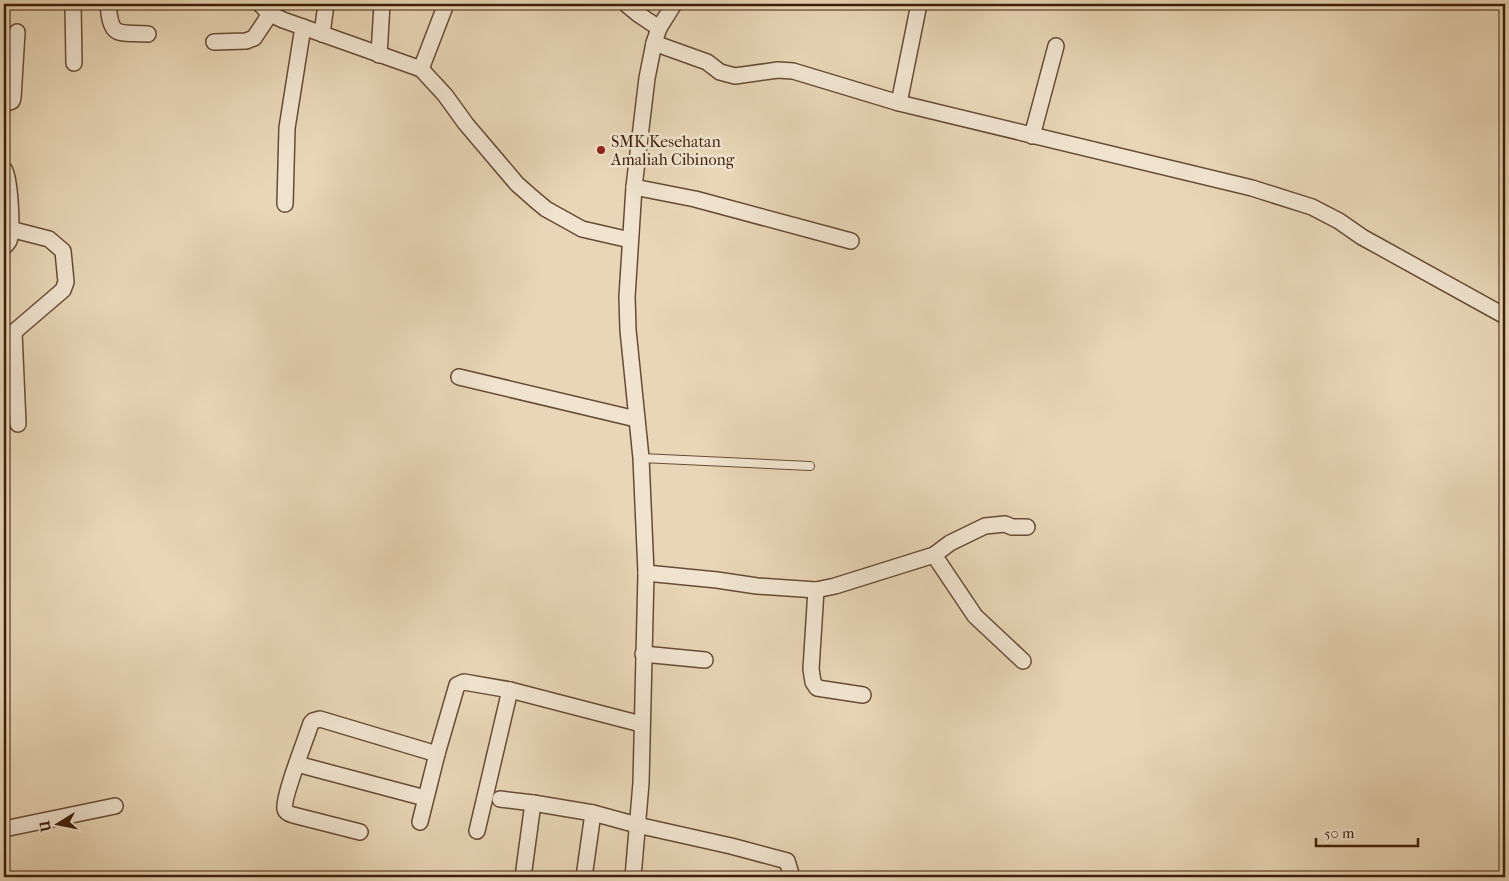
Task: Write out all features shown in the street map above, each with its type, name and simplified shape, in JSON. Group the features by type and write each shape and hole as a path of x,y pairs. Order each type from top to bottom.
{"street":[{"path":"73,4 74,63"},
{"path":"108,4 112,28 117,32 148,34"},
{"path":"322,34 326,4"},
{"path":"379,55 382,4"},
{"path":"421,70 446,4"},
{"path":"626,4 659,28"},
{"path":"633,877 641,783 646,573 641,458 628,330 627,297 634,187 643,104 654,43 659,28 674,4"},
{"path":"899,104 919,4"},
{"path":"214,42 246,42 254,38 265,9 303,27 421,70 445,95 466,124 534,200 582,229 630,240"},
{"path":"284,204 286,128 303,27"},
{"path":"4,104 12,101 13,98 17,32"},
{"path":"654,43 706,62 720,72 735,76 778,70 793,71 899,104 1252,188 1312,207 1339,221 1377,246 1505,316"},
{"path":"1032,136 1056,46"},
{"path":"4,170 8,182 10,229 9,240 4,246"},
{"path":"634,187 695,199 851,241"},
{"path":"10,229 49,239 63,251 66,282 64,290 9,330 18,424"},
{"path":"459,377 636,419"},
{"path":"646,573 767,587 816,590 835,586 934,555 950,543 985,526 1005,524 1012,527 1027,526"},
{"path":"934,555 975,616 1023,661"},
{"path":"816,590 813,682 817,688 863,694"},
{"path":"643,654 706,660"},
{"path":"420,822 437,754 458,684 464,682 510,690 641,724"},
{"path":"478,831 510,690"},
{"path":"360,832 288,814 284,806 312,723 318,719 437,754"},
{"path":"297,764 425,798"},
{"path":"500,799 593,813 637,826 703,839 785,860 789,863 792,877"},
{"path":"523,877 534,803"},
{"path":"4,829 115,806"},
{"path":"584,877 593,813"}],"lane":[{"path":"641,458 810,466"}],"place":[{"name":"SMK Kesehatan Amaliah Cibinong","path":"601,150"}]}
